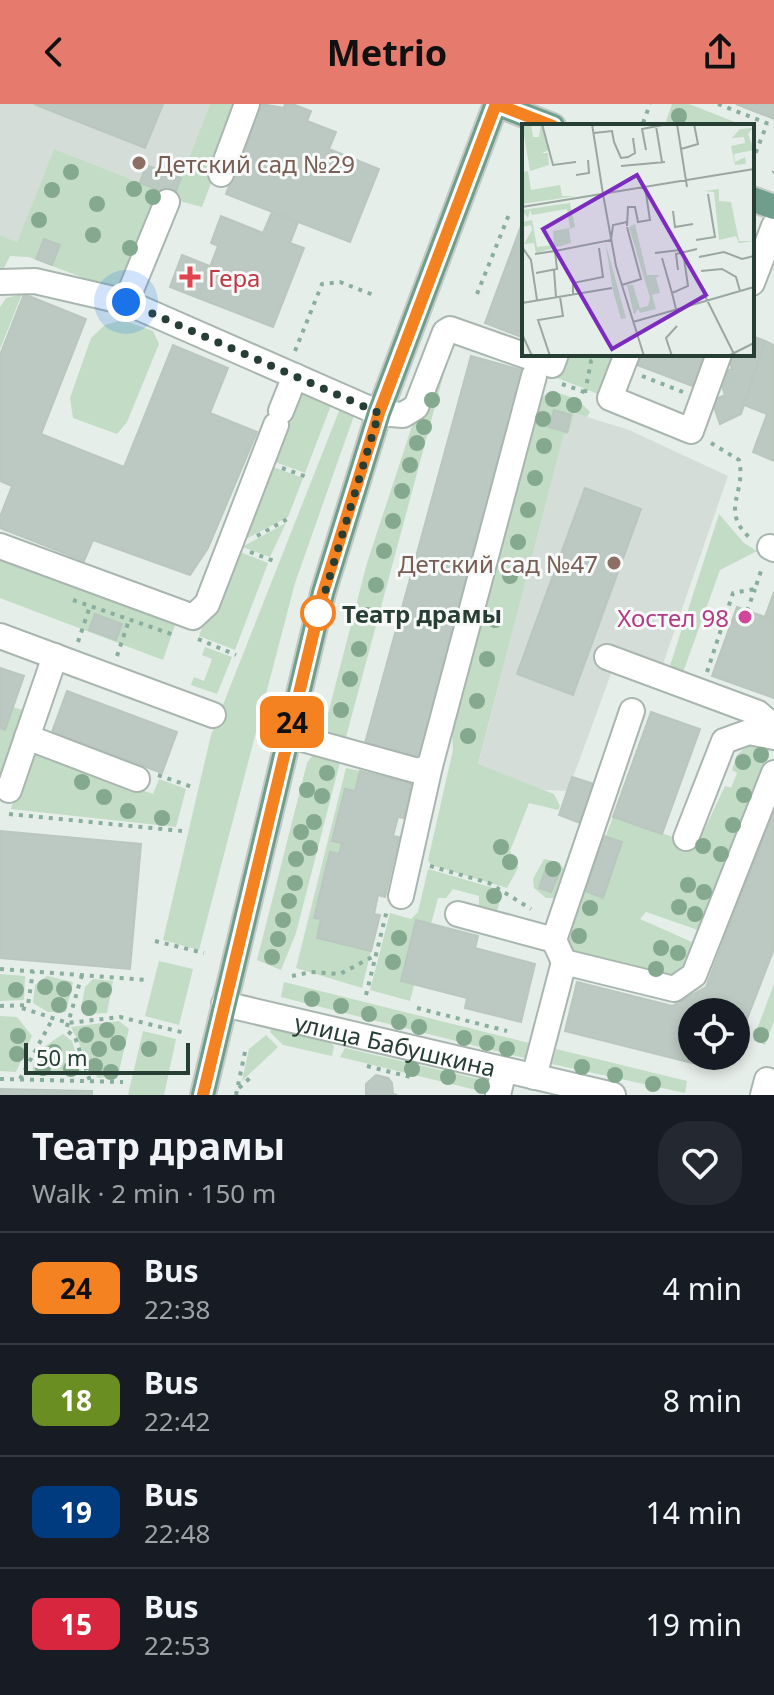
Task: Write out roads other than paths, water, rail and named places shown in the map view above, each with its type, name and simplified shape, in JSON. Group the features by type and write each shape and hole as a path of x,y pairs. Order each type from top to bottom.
{"main road":[{"path":"203,1095 323,593 379,413 496,104 548,124"},
{"path":"754,200 774,207"}],"street":[{"path":"221,174 247,104"},
{"path":"126,302 167,202"},
{"path":"754,278 774,226"},
{"path":"0,282 35,281 126,302 379,413 403,415 416,407 445,332 450,329 541,369 430,766 401,896"},
{"path":"626,356 610,398 691,431 718,356"},
{"path":"0,546 186,625 207,604 279,418 291,374"},
{"path":"0,636 213,715"},
{"path":"607,657 758,713 774,727"},
{"path":"4,801 27,737 63,660"},
{"path":"534,1077 559,951 632,711"},
{"path":"686,838 724,741 749,732 774,737"},
{"path":"288,735 418,771 430,766"},
{"path":"27,737 137,779"},
{"path":"458,914 674,989 694,975 774,773"},
{"name":"улица Бабушкина","path":"224,1004 613,1095"},
{"path":"498,1095 504,1070"}],"place":[{"name":"Детский сад №29","path":"139,163"},
{"name":"Гера","path":"190,277"},
{"name":"Детский сад №47","path":"614,563"},
{"name":"Театр драмы","path":"318,613"},
{"name":"Хостел 98","path":"745,617"}]}
